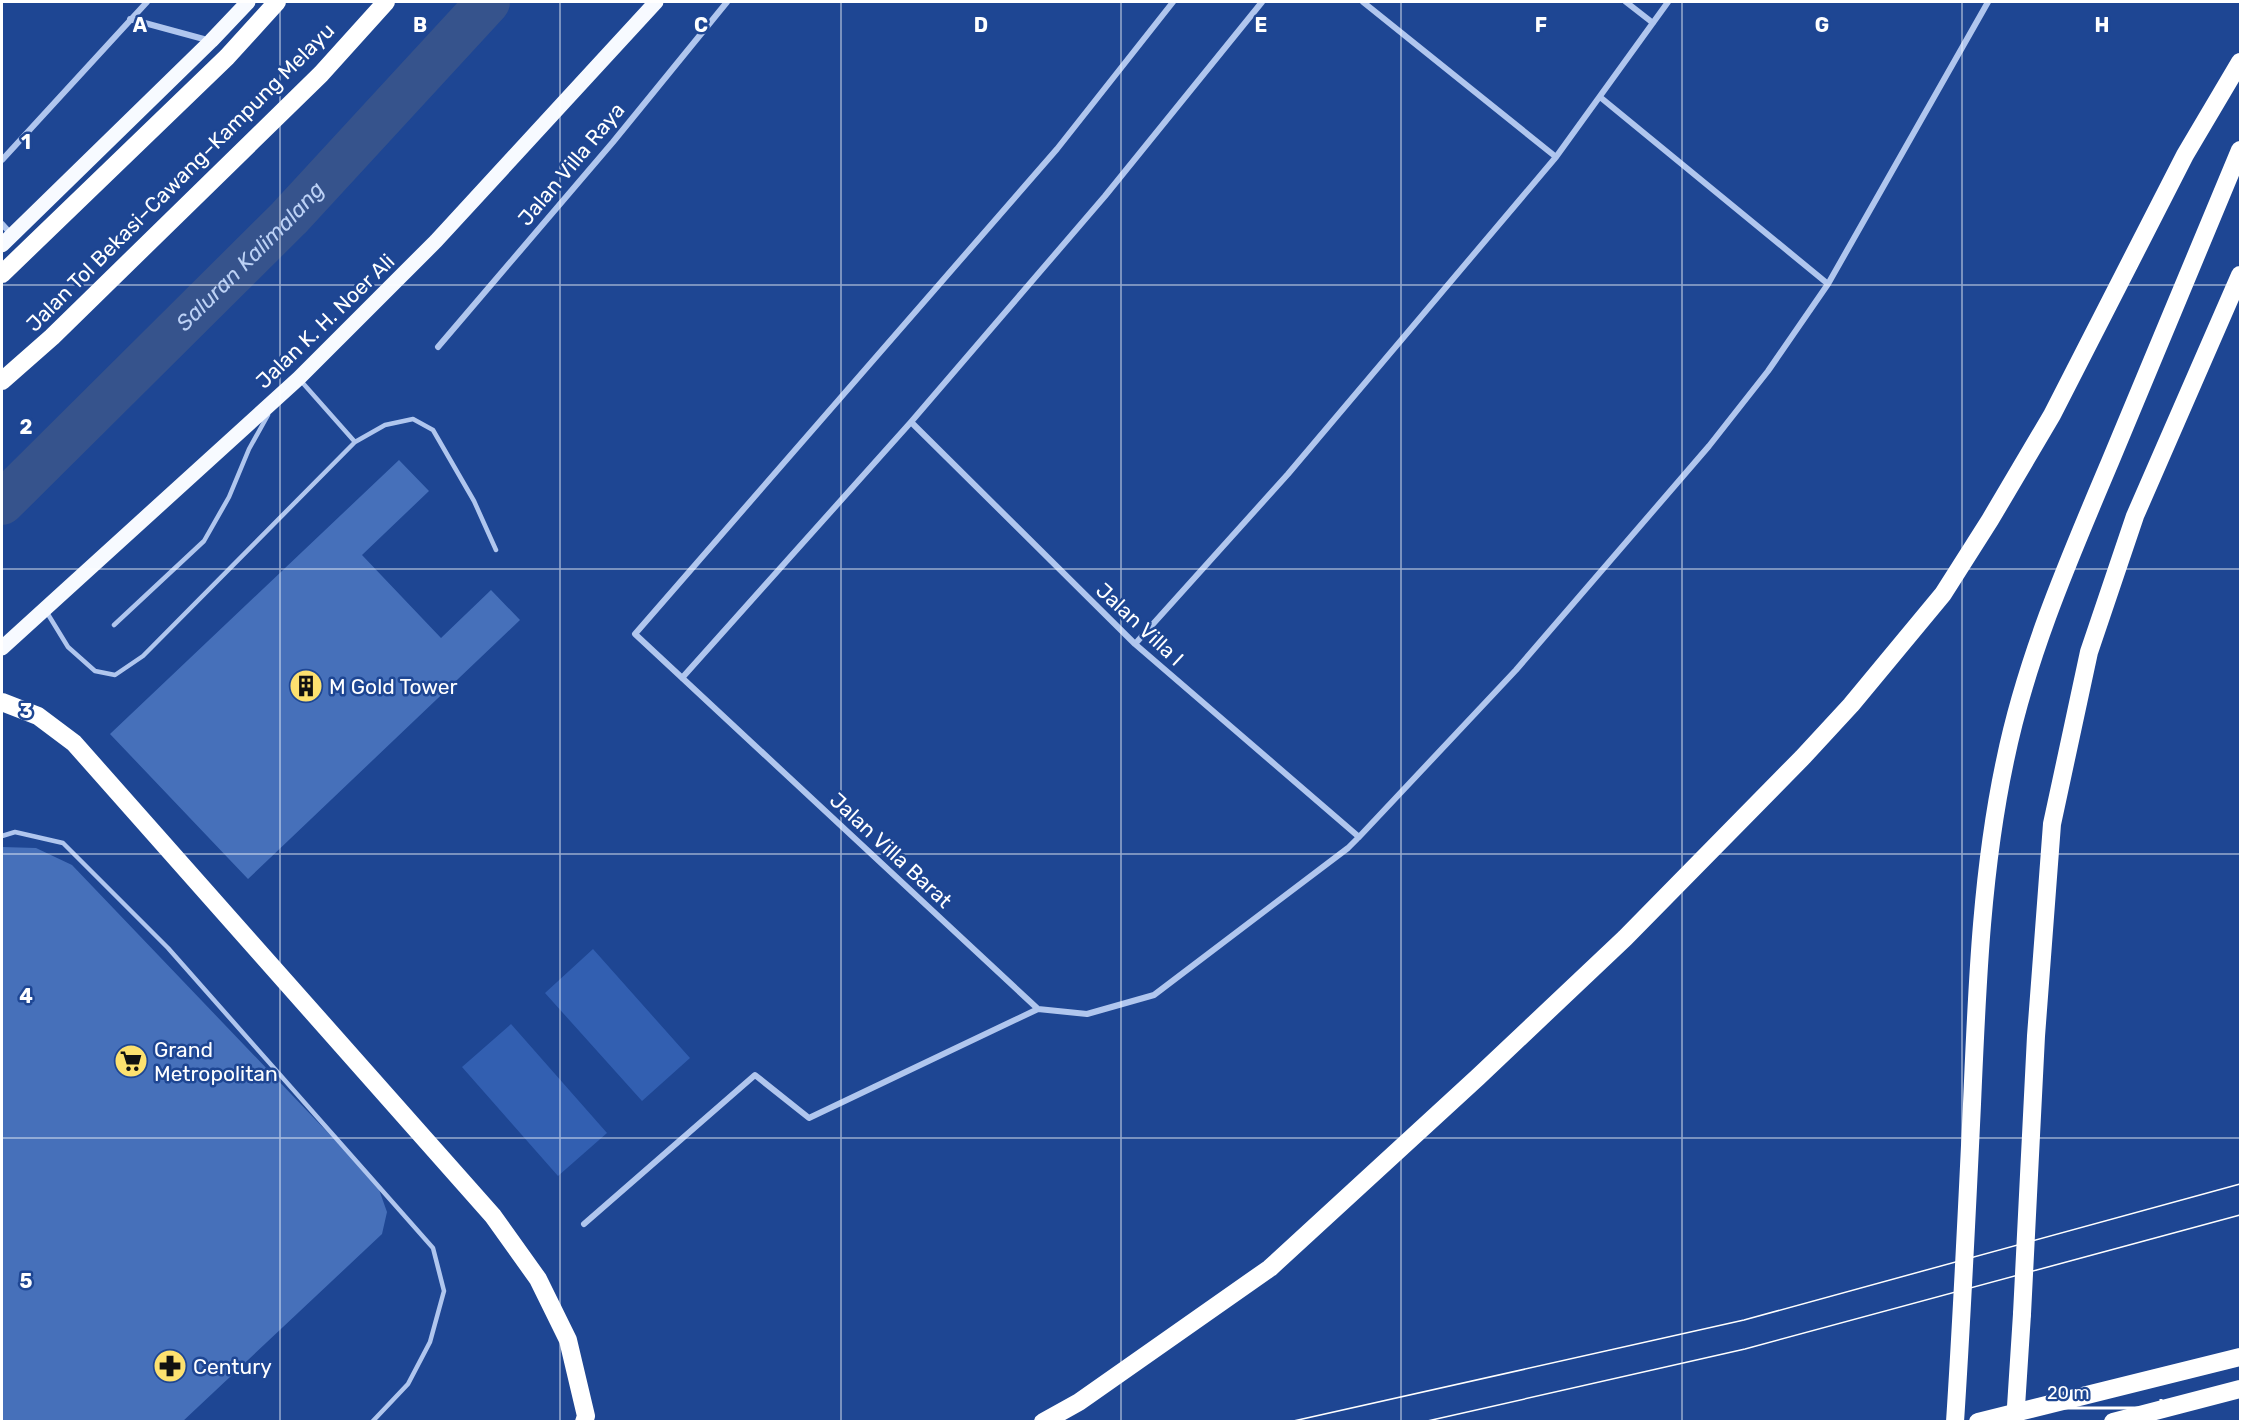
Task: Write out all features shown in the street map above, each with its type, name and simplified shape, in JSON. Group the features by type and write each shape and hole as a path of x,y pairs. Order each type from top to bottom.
{"highway":[{"path":"2,274 227,57 277,2"},
{"name":"Jalan Tol Bekasi–Cawang–Kampung Melayu","path":"2,381 52,337 321,74 386,2"},
{"path":"1043,1422 1078,1402 1270,1268 1625,938 1851,705 1943,594 1990,520 2052,416 2185,155 2241,63"},
{"path":"1955,1422 1962,1325 1976,999 1994,821 2005,760 2036,650 2068,563 2241,150"},
{"path":"2015,1422 2036,1036 2052,824 2089,652 2135,516 2241,274"},
{"path":"2,702 38,716 74,743 493,1216 538,1279 568,1340 586,1416 584,1422"},
{"path":"1978,1422 2241,1357"},
{"path":"2112,1422 2241,1389"}],"main road":[{"path":"5,235 211,41 248,2"},
{"name":"Jalan K. H. Noer Ali","path":"2,648 299,378 436,241 656,2"}],"street":[{"path":"2,160 147,2"},
{"name":"Jalan Villa Raya","path":"438,347 605,151 727,2"},
{"name":"Jalan Villa Barat","path":"1038,1010 635,634 1057,148 1173,2"},
{"path":"682,678 911,422 1105,196 1262,2"},
{"path":"1363,2 1556,157"},
{"path":"1626,2 1653,23"},
{"path":"1135,644 1288,474 1556,157 1668,2"},
{"path":"584,1224 755,1075 809,1118 1038,1010 1087,1014 1154,995 1348,848 1516,670 1709,446 1768,371 1828,284 1988,2"},
{"path":"130,19 211,41"},
{"path":"1600,97 1828,284"},
{"name":"Jalan Villa I","path":"911,422 1135,644 1359,837"}],"lane":[{"path":"299,378 355,442"},
{"path":"114,625 204,541 229,497 249,449 278,396"},
{"path":"45,609 68,647 95,671 115,675 142,656 355,442 385,425 413,419 434,430 474,501 496,550"},
{"path":"2,836 15,832 63,843 168,948 433,1248 444,1291 430,1342 408,1384 372,1422"}],"shaded area":[{"path":"593,949 690,1058 642,1101 545,993"},
{"path":"511,1024 607,1133 558,1176 462,1067"}],"building":[{"name":"M Gold Tower","path":"399,460 429,491 362,555 441,638 491,590 520,620 248,879 110,734"},
{"name":"Grand Metropolitan","path":"2,847 36,848 72,865 377,1184 387,1212 382,1234 182,1422 2,1422"}],"waterway":[{"name":"Saluran Kalimalang","path":"2,503 289,218 488,2"}],"tram line":[{"path":"1289,1422 1744,1320 2240,1184"},
{"path":"1423,1422 1745,1349 2240,1215"}],"place":[{"name":"M Gold Tower","path":"306,686"},
{"name":"Grand Metropolitan","path":"131,1061"},
{"name":"Century","path":"170,1366"}]}
